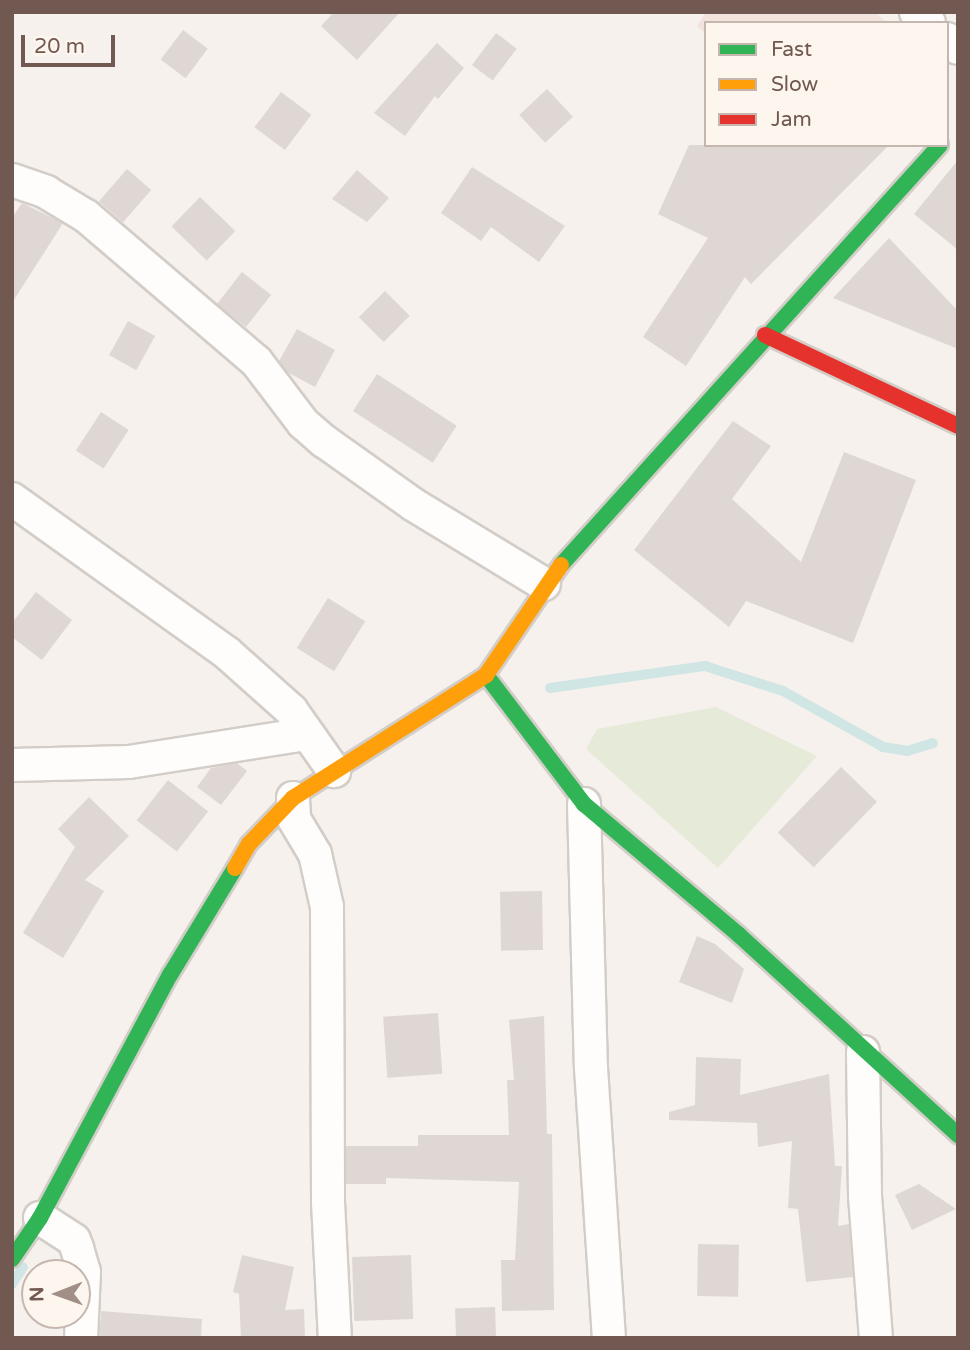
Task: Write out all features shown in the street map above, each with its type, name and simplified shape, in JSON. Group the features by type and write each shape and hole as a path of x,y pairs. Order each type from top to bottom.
{"street":[{"path":"12,1259 54,1227 191,939 249,844 293,809 334,771 486,675 544,584 765,335 938,147"},
{"path":"12,180 46,192 86,216 256,361 303,423 324,442 414,505 544,584"},
{"path":"765,335 958,426"},
{"path":"12,499 227,653 291,710 334,771"},
{"path":"486,675 584,804 739,934 863,1052 958,1135"},
{"path":"12,765 129,762 306,734"},
{"path":"584,804 591,1068 609,1338"},
{"path":"293,809 315,855 327,907 328,1202 335,1338"},
{"path":"863,1052 865,1196 876,1338"},
{"path":"54,1227 84,1272 81,1338"}],"shaded area":[{"path":"706,12 875,12 885,21 704,21 704,32 697,26"}],"green space":[{"path":"716,707 817,756 718,868 586,749 597,729"}],"building":[{"path":"334,12 400,12 357,60 321,26"},
{"path":"183,30 208,49 185,78 161,60"},
{"path":"496,33 517,49 493,81 472,65"},
{"path":"437,43 464,68 438,99 435,96 405,136 374,113"},
{"path":"547,89 573,117 545,143 519,115"},
{"path":"281,92 311,115 285,150 255,127"},
{"path":"689,145 887,147 751,284 745,277 686,366 643,337 708,238 658,214"},
{"path":"958,160 958,250 914,214"},
{"path":"472,167 565,226 539,262 491,227 481,241 441,213"},
{"path":"127,169 151,190 123,222 99,201"},
{"path":"357,170 389,198 367,222 332,199"},
{"path":"200,197 235,231 207,261 172,226"},
{"path":"22,203 63,223 12,303 12,218"},
{"path":"889,238 958,311 958,349 833,298"},
{"path":"242,272 271,295 246,327 217,304"},
{"path":"385,291 410,316 384,342 359,317"},
{"path":"128,321 155,336 136,370 109,355"},
{"path":"297,329 335,350 315,387 287,372 279,361"},
{"path":"377,374 457,426 433,463 353,411"},
{"path":"101,412 129,430 104,469 76,451"},
{"path":"733,421 771,446 732,499 801,562 844,452 916,480 853,643 746,601 729,627 634,550"},
{"path":"36,592 72,620 42,660 12,637 12,623"},
{"path":"328,598 365,621 334,671 297,648"},
{"path":"237,763 247,771 221,805 197,787 211,768"},
{"path":"841,767 877,802 814,867 778,832"},
{"path":"168,780 208,811 177,852 137,820"},
{"path":"89,797 129,836 85,880 104,891 63,958 23,933 75,847 58,829"},
{"path":"542,891 543,950 501,951 500,892"},
{"path":"697,936 715,944 744,969 732,1003 679,982"},
{"path":"438,1013 442,1074 387,1078 383,1017"},
{"path":"544,1016 547,1134 552,1134 554,1310 502,1311 501,1260 515,1260 519,1182 386,1178 386,1184 346,1184 346,1146 418,1146 418,1135 509,1135 507,1080 514,1080 509,1020"},
{"path":"696,1057 741,1059 740,1095 829,1074 835,1166 842,1166 838,1226 849,1224 853,1277 806,1282 798,1209 788,1208 792,1141 758,1147 757,1123 669,1120 669,1112 695,1105"},
{"path":"919,1184 956,1209 912,1230 895,1195"},
{"path":"698,1244 739,1245 738,1297 697,1296"},
{"path":"242,1255 294,1267 285,1310 304,1309 305,1338 241,1338 239,1294 233,1292"},
{"path":"411,1255 413,1319 354,1321 352,1257"},
{"path":"495,1307 496,1338 456,1338 455,1308"},
{"path":"101,1311 202,1319 201,1338 99,1338"}],"waterway":[{"path":"550,688 705,666 783,691 883,747 907,751 933,743"},
{"path":"12,1284 21,1270"}],"traffic: fast":[{"path":"561,565 938,147"},
{"path":"486,675 584,804 739,935 958,1135"},
{"path":"12,1259 40,1218 170,975 235,868"}],"traffic: slow":[{"path":"235,868 249,844 293,798 486,675 561,565"}],"traffic: jam":[{"path":"765,335 958,426"}]}
